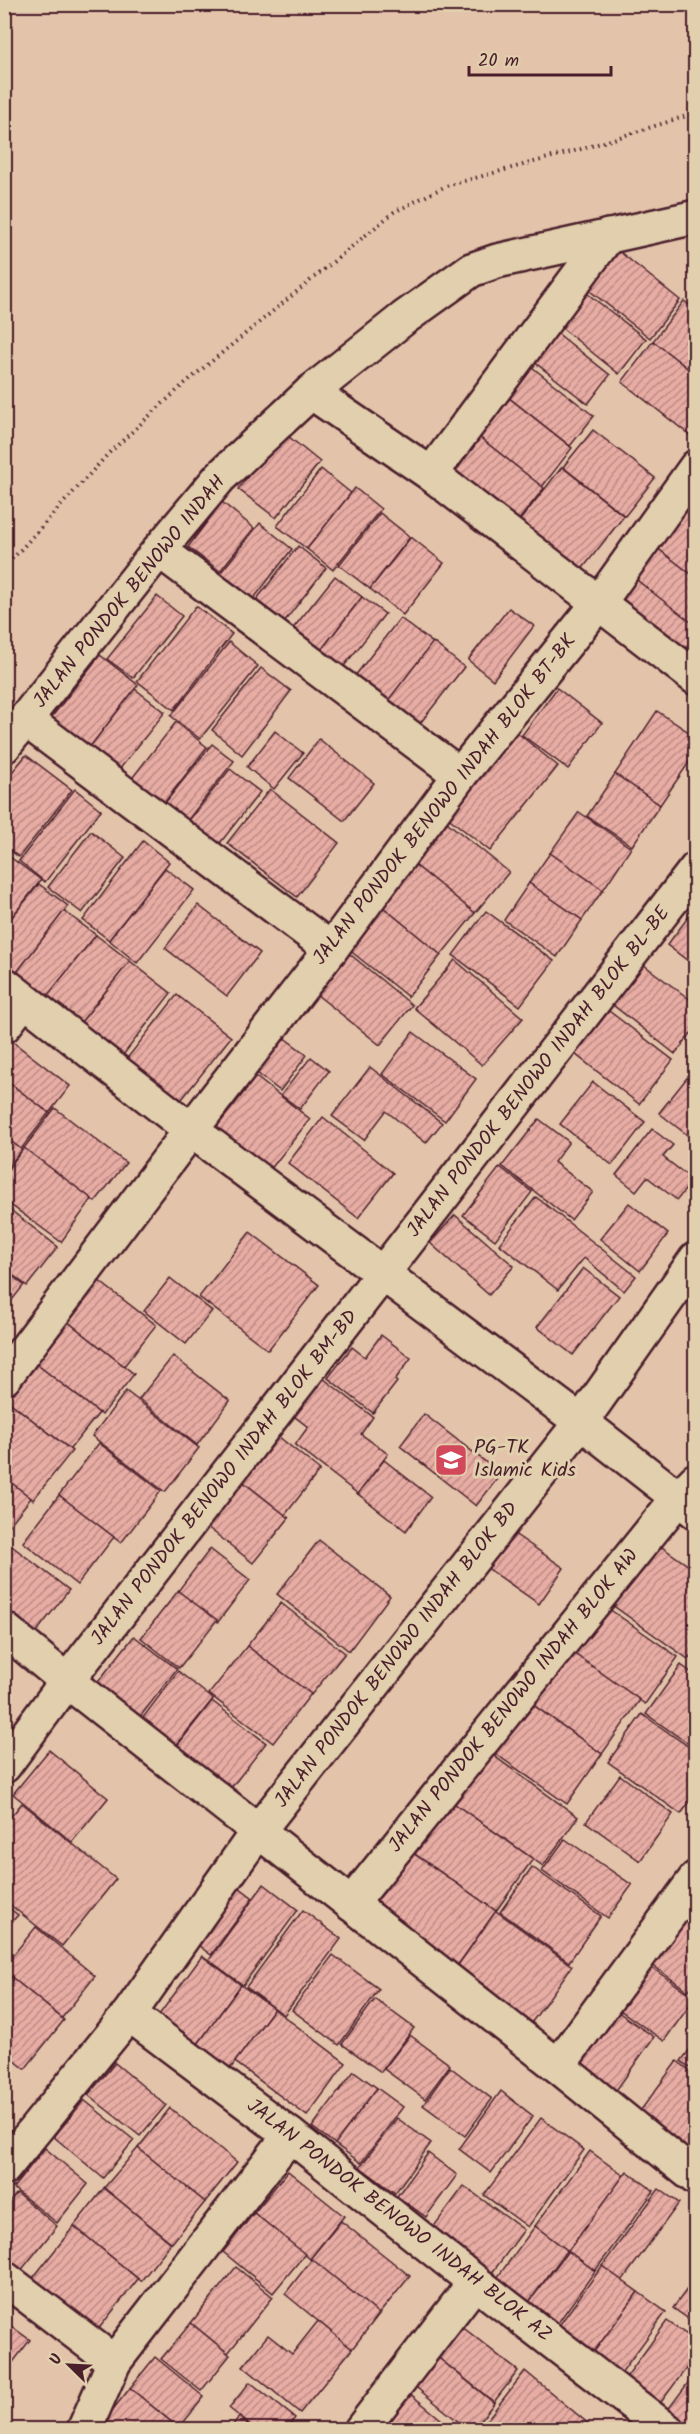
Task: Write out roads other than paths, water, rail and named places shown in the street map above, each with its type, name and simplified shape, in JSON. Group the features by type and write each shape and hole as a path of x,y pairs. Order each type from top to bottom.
{"street":[{"name":"JALAN PONDOK BENOWO INDAH","path":"4,746 159,550 220,477 310,392 412,312 471,270 497,261 696,216"},
{"path":"430,474 608,236"},
{"path":"310,392 430,474 696,678"},
{"name":"JALAN PONDOK BENOWO INDAH BLOK BT-BK","path":"4,1378 331,949 460,775 598,604 696,467"},
{"path":"159,550 460,775"},
{"path":"26,720 331,949"},
{"name":"JALAN PONDOK BENOWO INDAH BLOK BL-BE","path":"382,1275 696,869"},
{"path":"11,1004 191,1130 581,1422 690,1497"},
{"name":"JALAN PONDOK BENOWO INDAH BLOK BD","path":"4,2168 129,2014 258,1831 581,1422 696,1259"},
{"name":"JALAN PONDOK BENOWO INDAH BLOK BM-BD","path":"4,1766 67,1681 382,1275"},
{"name":"JALAN PONDOK BENOWO INDAH BLOK AW","path":"351,1904 690,1497"},
{"path":"4,1629 67,1681 558,2066 696,2178"},
{"path":"558,2066 696,1878"},
{"name":"JALAN PONDOK BENOWO INDAH BLOK AZ","path":"129,2014 290,2134 650,2424"},
{"path":"84,2430 114,2362 290,2134"},
{"path":"4,2278 114,2362"},
{"path":"361,2430 475,2282"}],"place":[{"name":"PG-TK Islamic Kids","path":"451,1460"}]}
